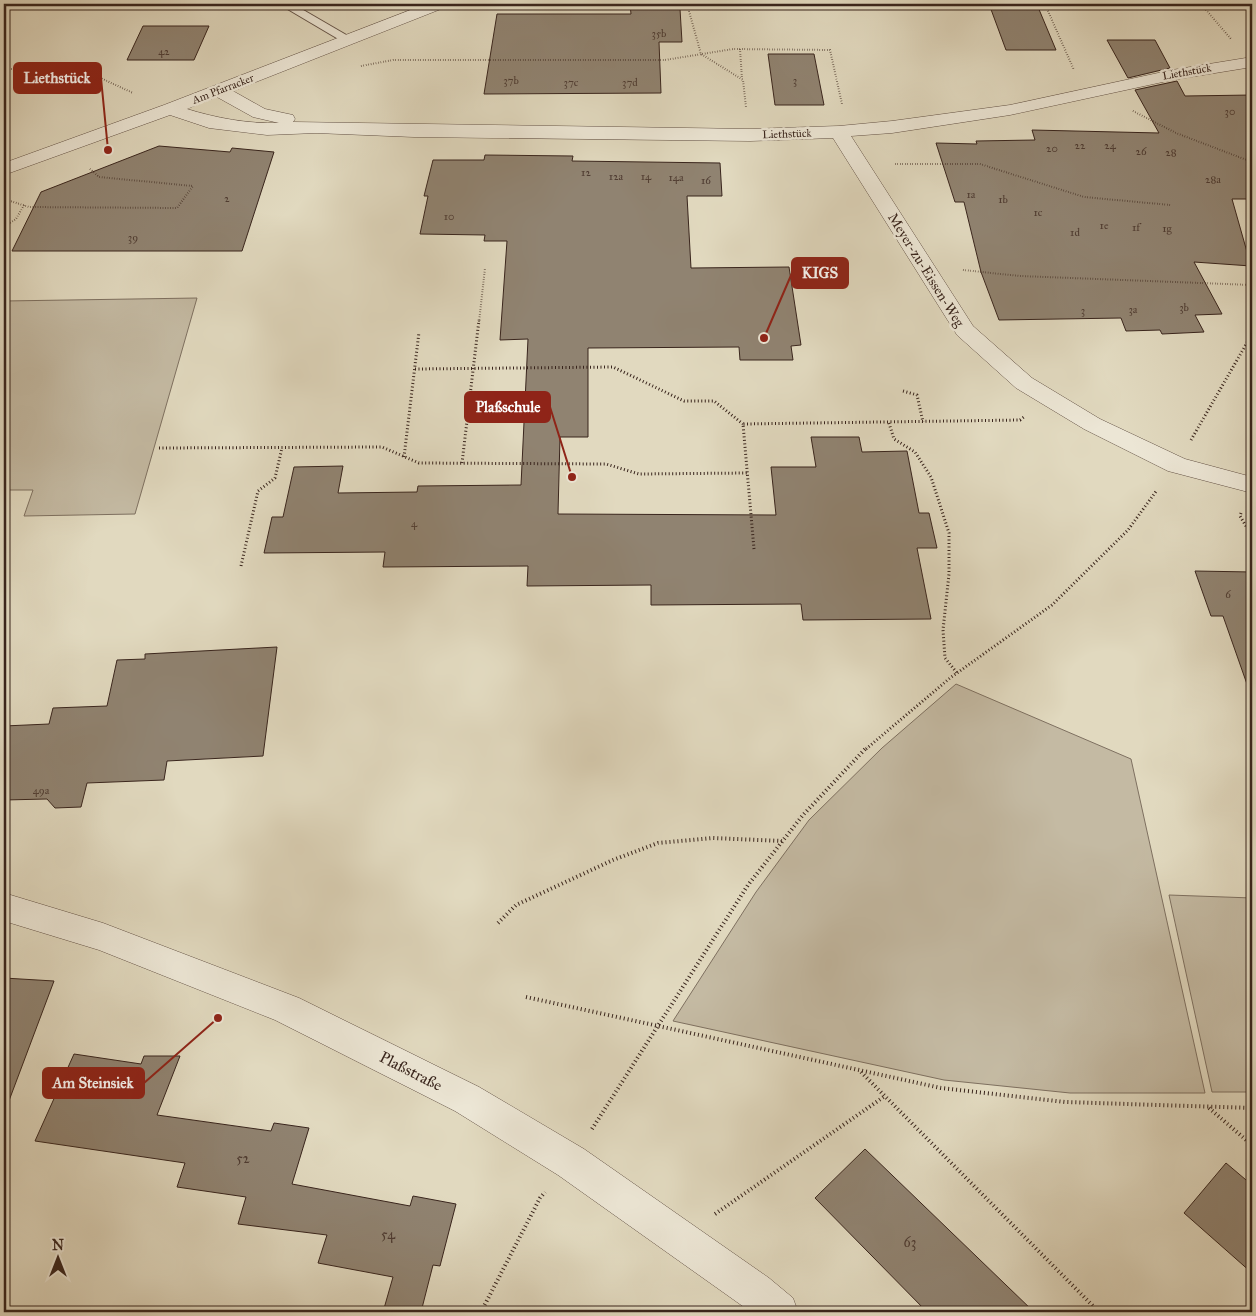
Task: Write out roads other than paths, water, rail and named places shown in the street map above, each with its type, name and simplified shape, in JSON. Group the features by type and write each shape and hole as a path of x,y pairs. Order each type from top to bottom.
{"street":[{"name":"Am Pfarracker","path":"4,169 170,109 440,4"},
{"name":"Liethstück","path":"170,109 209,122 267,129 316,127 414,131 750,135 839,132 892,127 1010,110 1191,71 1251,62"},
{"name":"Liethstück","path":"218,90 259,113 316,127"},
{"name":"Meyer-zu-Eissen-Weg","path":"839,132 965,330 1024,383 1092,424 1177,465 1252,485"},
{"name":"Plaßstraße","path":"4,907 103,937 287,1008 467,1099 571,1162 756,1291 779,1312"}],"lane":[{"path":"285,4 349,40"}],"place":[{"name":"Liethstück","path":"108,150"},
{"name":"KIGS","path":"764,338"},
{"name":"Plaßschule","path":"572,477"},
{"name":"Am Steinsiek","path":"218,1018"}]}
